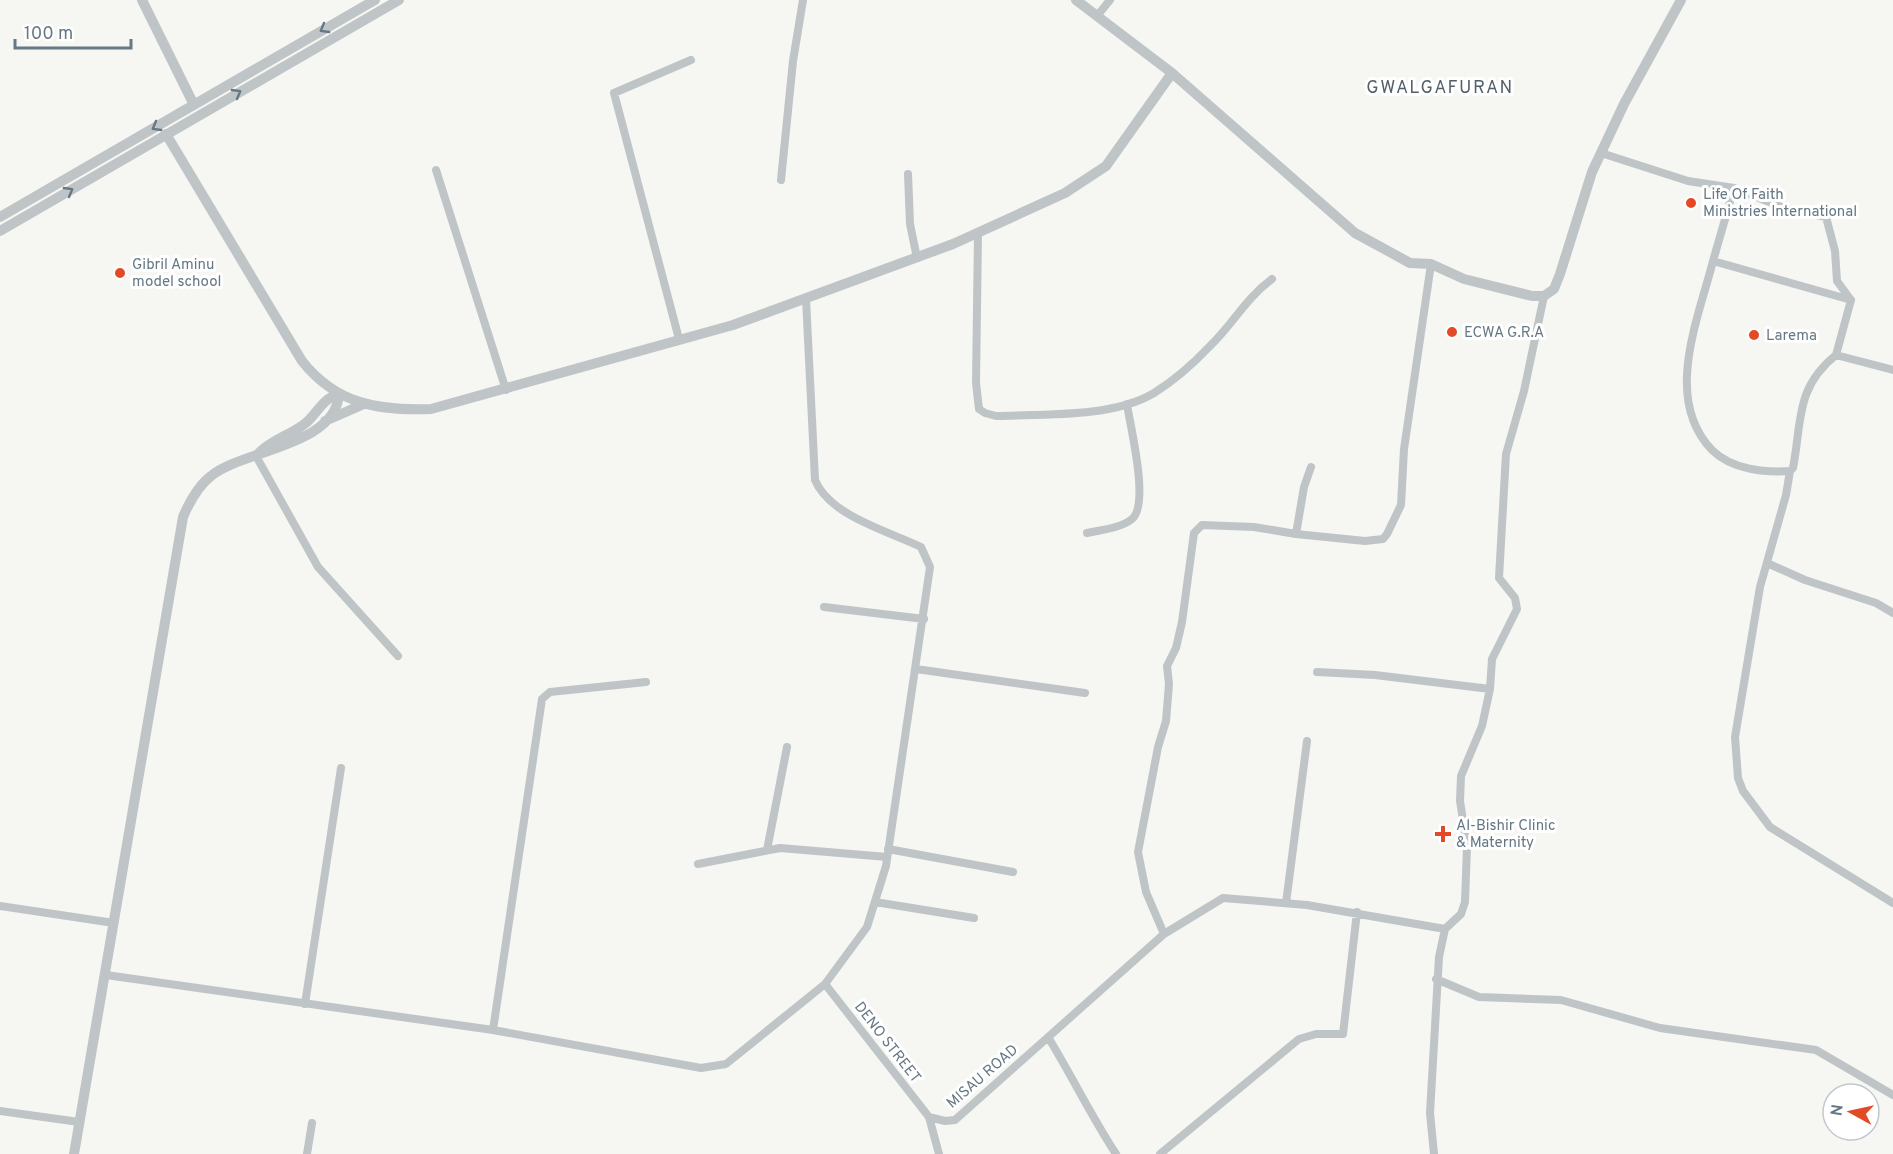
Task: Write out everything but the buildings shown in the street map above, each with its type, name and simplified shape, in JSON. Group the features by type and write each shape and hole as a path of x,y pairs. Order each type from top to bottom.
{"street":[{"path":"142,0 194,105"},
{"path":"0,217 375,0"},
{"path":"0,231 399,0"},
{"path":"781,180 793,61 803,0"},
{"path":"1076,0 1172,73 1355,233 1410,263 1431,264 1464,279 1532,296 1544,296 1554,289 1592,172 1624,104 1681,0"},
{"path":"1097,16 1110,0"},
{"path":"299,44 304,54"},
{"path":"679,339 614,93 691,60"},
{"path":"166,134 302,361 317,381 339,394 364,404 400,409 431,408 506,390 733,325 917,258 1065,194 1106,166 1172,73"},
{"path":"1601,153 1688,181 1734,188 1784,208 1827,217 1835,251 1837,281 1851,300"},
{"path":"436,170 506,390"},
{"path":"908,174 910,224 917,258"},
{"path":"1734,188 1689,356 1688,408 1699,437 1723,460 1775,472 1790,471"},
{"path":"33,198 40,208"},
{"path":"978,233 976,382 979,409 996,416 1074,412 1127,404 1153,394 1190,366 1219,337 1254,292 1272,279"},
{"path":"1713,261 1851,300"},
{"path":"1164,934 1146,892 1138,852 1158,747 1166,721 1169,684 1167,666 1176,648 1182,622 1194,533 1202,525 1254,527 1296,534 1374,541 1383,539 1392,529 1401,505 1404,449 1431,264"},
{"path":"1434,1154 1430,1113 1437,979 1445,929 1461,914 1465,903 1467,846 1459,787 1464,764 1482,726 1495,650 1517,609 1515,598 1499,578 1506,454 1524,391 1544,296"},
{"path":"106,975 493,1030 701,1068 726,1064 825,984 867,927 888,853 930,567 921,547 834,506 820,491 815,480 806,299"},
{"path":"1851,300 1836,355 1812,379 1803,404 1786,495 1760,586 1735,737 1737,778 1743,791 1770,827 1893,903"},
{"path":"1836,355 1893,370"},
{"path":"316,410 317,381"},
{"path":"256,456 265,447 300,427 329,398 339,394"},
{"path":"325,421 335,406 339,394"},
{"path":"74,1154 106,975 178,531 189,503 212,475 309,433 325,421 364,404"},
{"path":"1087,533 1132,519 1138,511 1139,481 1127,404"},
{"path":"256,456 318,567 398,656"},
{"path":"1296,534 1304,488 1311,467"},
{"path":"1767,563 1805,580 1876,603 1893,613"},
{"path":"825,607 924,619"},
{"path":"916,669 1085,693"},
{"path":"1317,672 1375,675 1490,689"},
{"path":"493,1030 542,699 550,692 646,682"},
{"path":"1286,903 1307,741"},
{"path":"767,850 787,747"},
{"path":"305,1004 341,768"},
{"path":"698,864 780,848 888,853 1013,872"},
{"name":"MISAU ROAD","path":"929,1117 945,1121 955,1120 1164,934 1222,898 1357,912 1445,929"},
{"path":"875,902 974,918"},
{"path":"0,906 114,923"},
{"path":"1160,1154 1299,1040 1316,1034 1343,1034 1357,912"},
{"path":"1437,979 1479,997 1562,1000 1660,1028 1816,1050 1893,1095"},
{"name":"DENO STREET","path":"825,984 929,1117"},
{"path":"1048,1037 1080,1089 1089,1113 1116,1154"},
{"path":"0,1111 79,1122"},
{"path":"929,1117 939,1154"},
{"path":"307,1154 312,1123"}],"place":[{"name":"Life Of Faith Ministries International","path":"1691,203"},
{"name":"Gibril Aminu model school","path":"120,273"},
{"name":"ECWA G.R.A","path":"1452,332"},
{"name":"Larema","path":"1754,335"},
{"name":"Al-Bishir Clinic & Maternity","path":"1443,834"}],"district":[{"name":"GWALGAFURAN","path":"1440,87"}]}
